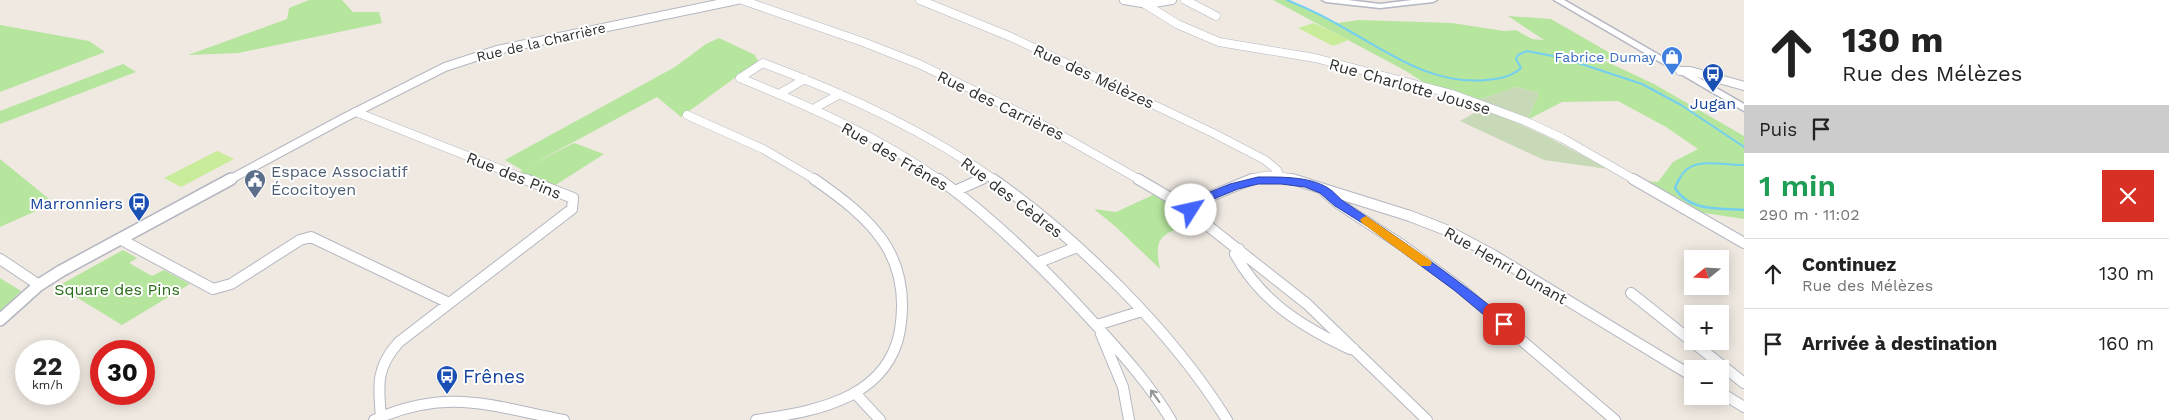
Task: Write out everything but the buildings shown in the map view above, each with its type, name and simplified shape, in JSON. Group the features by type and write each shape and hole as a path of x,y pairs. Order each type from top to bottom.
{"main road":[{"path":"1326,0 1380,6 1434,0"},
{"path":"1558,0 1744,108"}],"street":[{"name":"Rue de la Charrière","path":"0,320 39,285 120,239 425,75 480,55 736,0"},
{"name":"Rue des Carrières","path":"742,0 746,3 848,35 977,91 1083,146 1191,210 1198,218 1307,304 1427,420"},
{"name":"Rue des Mélèzes","path":"920,0 1011,37 1213,133 1265,160 1276,177"},
{"path":"1124,0 1145,4 1172,0"},
{"path":"1185,0 1216,16"},
{"name":"Rue Charlotte Jousse","path":"1145,4 1177,24 1219,42 1332,62 1452,94 1525,121 1562,138 1744,243"},
{"name":"Rue des Cèdres","path":"740,78 763,63 805,78 888,117 964,159 1032,209 1077,247 1142,311 1183,356 1228,420"},
{"path":"1680,71 1690,71 1744,86"},
{"name":"Rue des Frênes","path":"740,78 813,109 911,162 955,191 996,224 1097,325 1138,373 1170,420"},
{"path":"780,94 805,78"},
{"path":"1692,78 1716,79"},
{"path":"813,109 840,94"},
{"name":"Rue des Pins","path":"356,112 573,198 574,205 572,209 399,342 383,360 378,382 378,418"},
{"path":"687,115 742,139 814,180 860,214 891,253 900,275 904,301 899,340 886,366 855,393 819,407 756,420"},
{"path":"955,191 988,176"},
{"name":"Rue Henri Dunant","path":"1191,210 1194,203 1243,183 1276,177 1368,202 1426,222 1468,241 1684,371"},
{"path":"1324,190 1339,204 1356,213 1458,287 1615,420"},
{"path":"1346,197 1356,213"},
{"path":"1356,213 1358,205 1368,202"},
{"path":"120,239 213,289 230,284 300,240 315,238 449,303"},
{"path":"1037,263 1077,247"},
{"name":"Rue des Carrières","path":"1239,249 1235,254 1246,275 1264,295 1310,330 1350,349 1354,349"},
{"path":"0,259 39,285"},
{"path":"1631,293 1744,383"},
{"path":"1097,325 1142,311"},
{"name":"Rue des Frênes","path":"1097,325 1118,373 1129,412 1129,420"},
{"path":"1118,373 1131,370 1138,373"},
{"path":"855,393 880,420"},
{"path":"1729,398 1744,407"},
{"path":"378,418 406,408 431,403 468,402 488,404 564,420"}],"green space":[{"path":"309,0 342,0 353,12 379,12 382,23 238,53 188,55 287,19 289,8"},
{"path":"1273,0 1288,0 1338,23 1359,20 1452,23 1504,31 1516,30 1532,39 1544,40 1508,16 1551,19 1617,57 1603,60 1654,84 1744,136 1744,219 1698,212 1646,181 1658,182 1673,162 1698,149 1666,127 1618,101 1562,102 1527,120 1539,93 1517,87 1478,100 1426,84 1406,71"},
{"path":"1314,23 1349,40 1333,46 1298,28"},
{"path":"0,25 89,41 105,52 0,92"},
{"path":"719,38 755,55 758,61 681,117 657,97 529,166 574,143 604,154 554,186 520,172 522,170 505,160 675,67 706,44"},
{"path":"123,64 136,72 0,124 0,111"},
{"path":"1517,87 1539,93 1527,120 1478,100"},
{"path":"1483,108 1546,136 1608,169 1544,160 1460,121"},
{"path":"217,151 234,159 181,187 164,178"},
{"path":"0,159 54,203 0,227"},
{"path":"1155,194 1191,221 1192,224 1173,231 1162,238 1158,249 1160,269 1094,209 1116,212"},
{"name":"Square des Pins","path":"123,250 137,258 129,263 152,276 164,270 190,284 122,325 58,286"},
{"path":"0,278 21,291 0,312"}],"waterway":[{"path":"1287,0 1324,17 1388,54 1426,71 1445,77 1465,80 1486,80 1505,77 1521,68 1516,59 1518,55 1527,51 1563,58 1642,84 1681,105 1744,147"},
{"path":"1679,180 1684,172 1699,164 1744,165"},
{"path":"1679,179 1675,188 1688,201 1706,207 1744,210"}],"slow traffic":[{"path":"1366,220 1426,263"}],"place":[{"name":"Fabrice Dumay","path":"1672,76"},
{"name":"Jugan","path":"1713,93"},
{"name":"Espace Associatif Écocitoyen","path":"255,199"},
{"name":"Marronniers","path":"139,222"},
{"name":"Frênes","path":"447,395"}],"route":[{"path":"1191,210 1194,203 1243,183 1281,180 1307,184 1324,190 1339,204 1356,213 1402,245 1504,324"}]}
